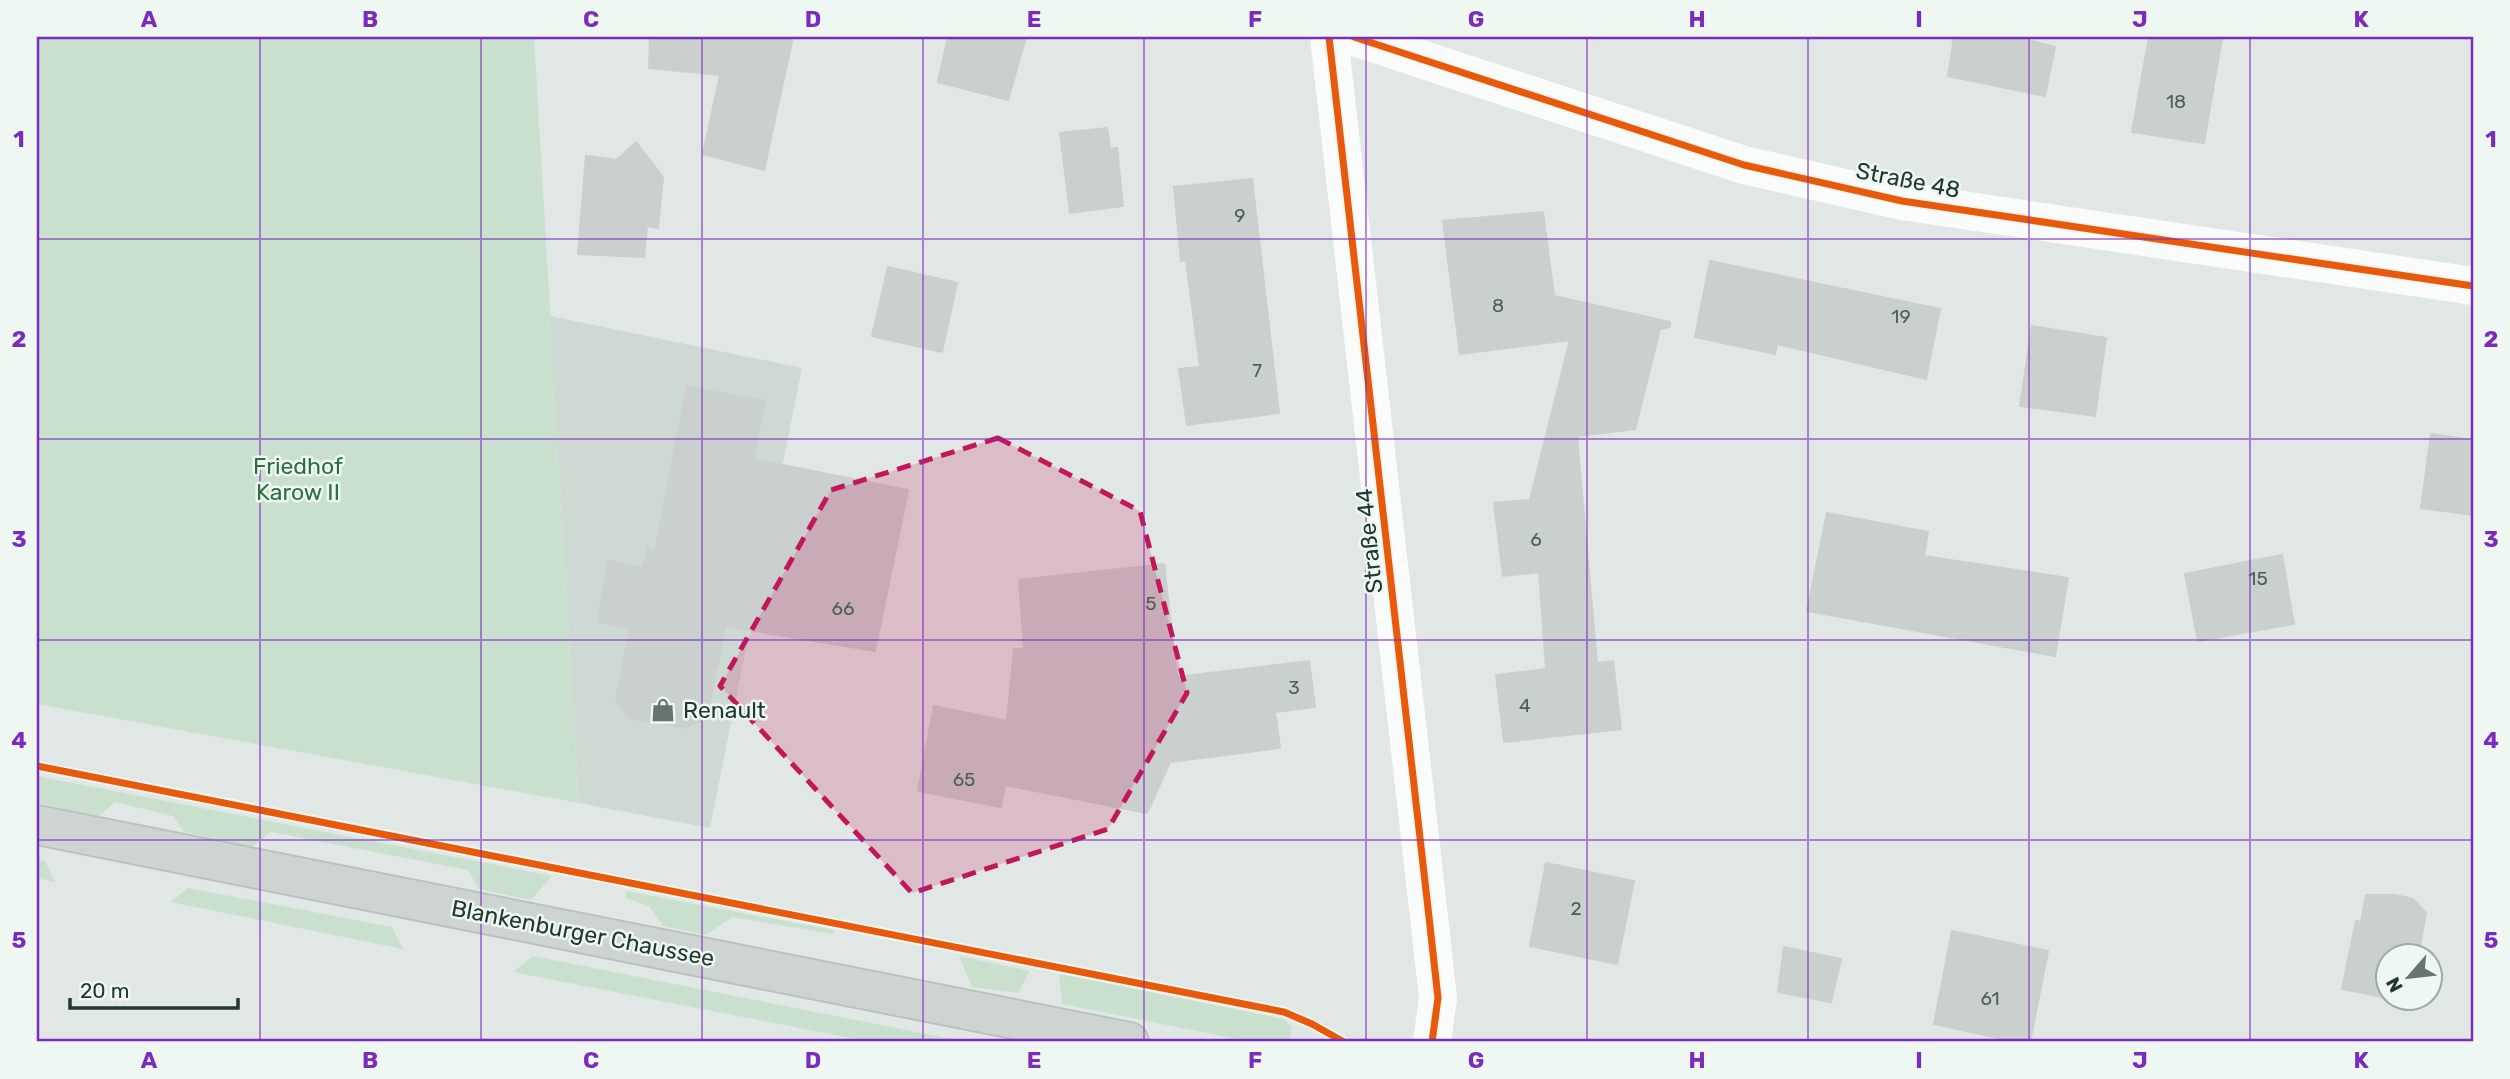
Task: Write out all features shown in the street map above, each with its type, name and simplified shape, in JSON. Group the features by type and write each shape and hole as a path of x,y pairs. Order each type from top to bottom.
{"main road":[{"name":"Blankenburger Chaussee","path":"37,825 1129,1042"}],"street":[{"name":"Straße 44","path":"1329,37 1383,492 1438,998 1432,1042"},
{"name":"Straße 48","path":"1354,37 1744,165 1902,201 2473,286"}],"highlighted area":[{"path":"998,438 1140,511 1187,693 1108,829 912,893 720,686 831,490"}],"shaded area":[{"path":"550,316 802,368 710,828 579,803"}],"green space":[{"name":"Friedhof Karow II","path":"37,37 534,37 579,803 37,704"},
{"path":"37,776 552,876 531,900 479,889 468,870 271,832 252,847 185,832 173,816 115,802 98,817 37,803"},
{"path":"37,859 45,861 55,882 37,878"},
{"path":"188,888 392,927 403,949 170,902"},
{"path":"626,891 834,930 834,934 732,917 706,935 663,926 649,906 626,898"},
{"path":"533,956 967,1042 871,1042 513,972"},
{"path":"959,956 1030,971 1018,993 972,987"},
{"path":"1059,974 1283,1019 1292,1027 1289,1042 1252,1042 1062,1004"}],"building":[{"path":"650,37 793,37 764,170 703,154 720,75 649,68"},
{"path":"948,37 1026,37 1008,100 938,82"},
{"path":"1954,37 2017,37 2055,47 2045,96 1948,76"},
{"path":"2149,37 2222,37 2204,143 2132,132"},
{"path":"1107,128 1110,149 1117,148 1123,206 1070,213 1060,133"},
{"path":"636,142 663,177 658,228 647,226 644,257 578,254 586,156 617,160"},
{"path":"1252,179 1279,413 1187,425 1179,369 1200,367 1186,260 1181,261 1174,187"},
{"path":"1543,212 1554,296 1670,322 1670,327 1660,329 1635,429 1577,436 1597,663 1613,661 1621,729 1504,742 1496,675 1546,669 1539,572 1503,576 1494,503 1530,500 1570,340 1460,354 1443,221"},
{"path":"1710,261 1940,309 1926,379 1777,344 1775,354 1695,337"},
{"path":"888,267 957,283 942,352 872,336"},
{"path":"2032,326 2106,338 2095,416 2020,406"},
{"path":"687,387 765,401 753,459 908,490 875,651 725,626 707,718 685,728 629,718 616,699 630,629 598,621 608,561 643,568 648,548 655,551"},
{"path":"2431,434 2473,440 2473,515 2421,508"},
{"path":"1827,513 1928,532 1924,556 2068,578 2055,656 1807,611"},
{"path":"2282,555 2294,624 2198,641 2185,574"},
{"path":"1164,564 1177,677 1309,661 1315,707 1275,712 1280,748 1170,762 1147,813 1005,785 1001,807 918,791 934,706 1007,721 1014,649 1024,649 1019,580"},
{"path":"1546,863 1634,881 1617,964 1530,946"},
{"path":"2366,895 2395,895 2413,899 2426,913 2421,942 2374,942 2374,995 2342,989 2356,921 2361,922"},
{"path":"1952,931 2048,951 2030,1042 2016,1042 1934,1024"},
{"path":"1784,947 1841,959 1831,1002 1778,992"}],"cycle path":[{"path":"1329,37 1438,998 1432,1042"},
{"path":"1354,37 1744,165 1902,201 2473,286"},
{"path":"37,766 1284,1012 1344,1042"}],"place":[{"name":"Renault","path":"663,710"}]}
